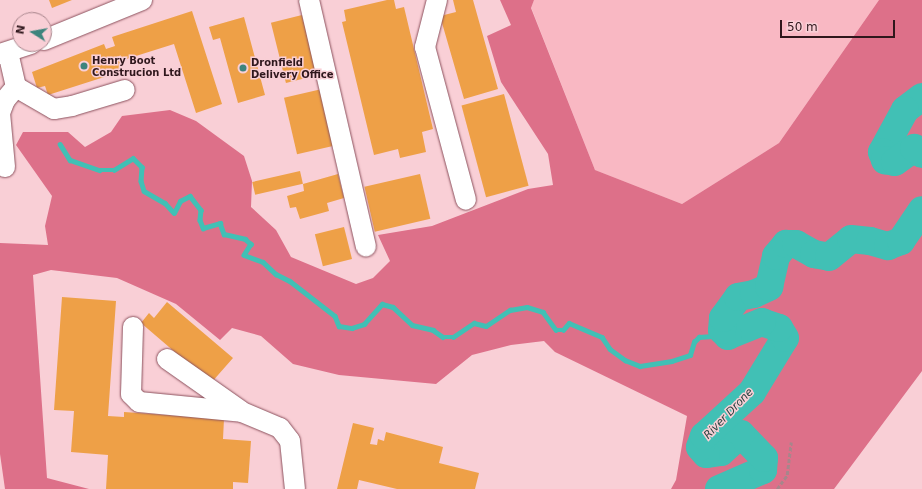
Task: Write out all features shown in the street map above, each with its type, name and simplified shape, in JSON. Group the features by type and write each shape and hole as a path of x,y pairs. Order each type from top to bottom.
{"street":[{"path":"52,37 142,0"},
{"path":"308,0 366,246"},
{"path":"437,0 425,47 466,200"},
{"path":"4,53 16,87 54,109 72,106 125,90"},
{"path":"5,167 0,113 5,100 16,87"},
{"path":"133,327 131,394 139,402 242,412"},
{"path":"167,359 242,412 280,428 290,441 295,489"}],"path":[{"path":"778,489 787,476 791,442"}],"shaded area":[{"path":"500,0 534,0 531,8 595,170 682,204 779,143 879,0 922,0 922,371 834,489 671,489 676,480 687,416 555,352 544,341 511,345 472,355 436,384 339,375 293,364 261,336 232,328 220,340 176,304 117,278 51,270 33,275 47,478 89,489 5,489 0,454 0,243 48,245 45,226 52,196 16,145 23,132 68,132 85,147 111,132 122,116 170,110 196,121 244,156 252,181 251,207 276,230 291,257 356,284 373,278 390,261 378,235 432,226 528,189 553,185 548,154 501,82 487,36 511,25"},
{"path":"534,0 879,0 779,143 682,204 595,170 531,7"}],"building":[{"path":"49,0 72,0 52,8"},
{"path":"387,0 394,0 396,9 404,7 433,129 422,132 426,152 400,158 398,149 374,155 342,22 346,21 344,10"},
{"path":"453,0 473,0 498,89 464,99 440,16 456,12"},
{"name":"Henry Boot Construcion Ltd","path":"192,11 222,104 196,113 174,44 120,61 123,71 48,95 45,86 37,88 32,72 104,44 106,49 115,46 112,37"},
{"path":"302,15 317,75 286,83 271,23"},
{"name":"Dronfield Delivery Office","path":"244,17 265,95 238,103 220,38 213,40 209,27"},
{"path":"322,89 335,146 297,154 284,98"},
{"path":"504,94 529,186 486,197 461,105"},
{"path":"300,171 303,184 255,195 252,182"},
{"path":"338,174 344,198 327,203 329,211 300,219 296,207 290,208 287,196 304,191 303,184"},
{"path":"420,174 430,219 375,232 364,187"},
{"path":"344,227 352,259 323,266 315,234"},
{"path":"62,297 116,301 108,416 124,417 124,412 224,419 223,439 251,441 248,483 233,482 233,489 106,489 108,455 71,452 74,411 54,410"},
{"path":"167,302 233,358 211,383 141,323 149,313 154,318"},
{"path":"353,423 374,428 370,444 377,445 378,439 384,441 386,432 443,447 439,463 479,473 475,489 397,489 359,480 357,489 337,489"}],"waterway":[{"name":"River Drone","path":"922,97 905,110 882,152 885,160 895,162 914,148 922,154"},
{"path":"60,144 70,160 99,170 114,170 133,158 142,167 141,181 144,191 165,203 174,213 180,201 190,196 201,210 200,220 203,228 220,223 224,234 245,239 251,244 244,255 263,262 276,274 290,281 335,316 339,326 352,328 364,324 382,304 393,307 412,325 433,330 443,337 453,337 474,323 486,326 510,310 527,307 543,312 556,330 563,330 569,323 602,337 610,349 625,360 640,366 672,361 690,355 694,342 699,337 712,336 722,330"},
{"name":"River Drone","path":"719,489 763,470 764,458 741,434 721,452 706,454 700,447 704,436 752,392 785,338 779,328 762,322 728,336 722,330 723,318 738,297 754,294 769,287 776,256 786,244 796,244 814,254 829,257 851,239 870,241 888,246 901,241 922,210"}],"place":[{"name":"Henry Boot Construcion Ltd","path":"84,66"},
{"name":"Dronfield Delivery Office","path":"243,68"}]}
